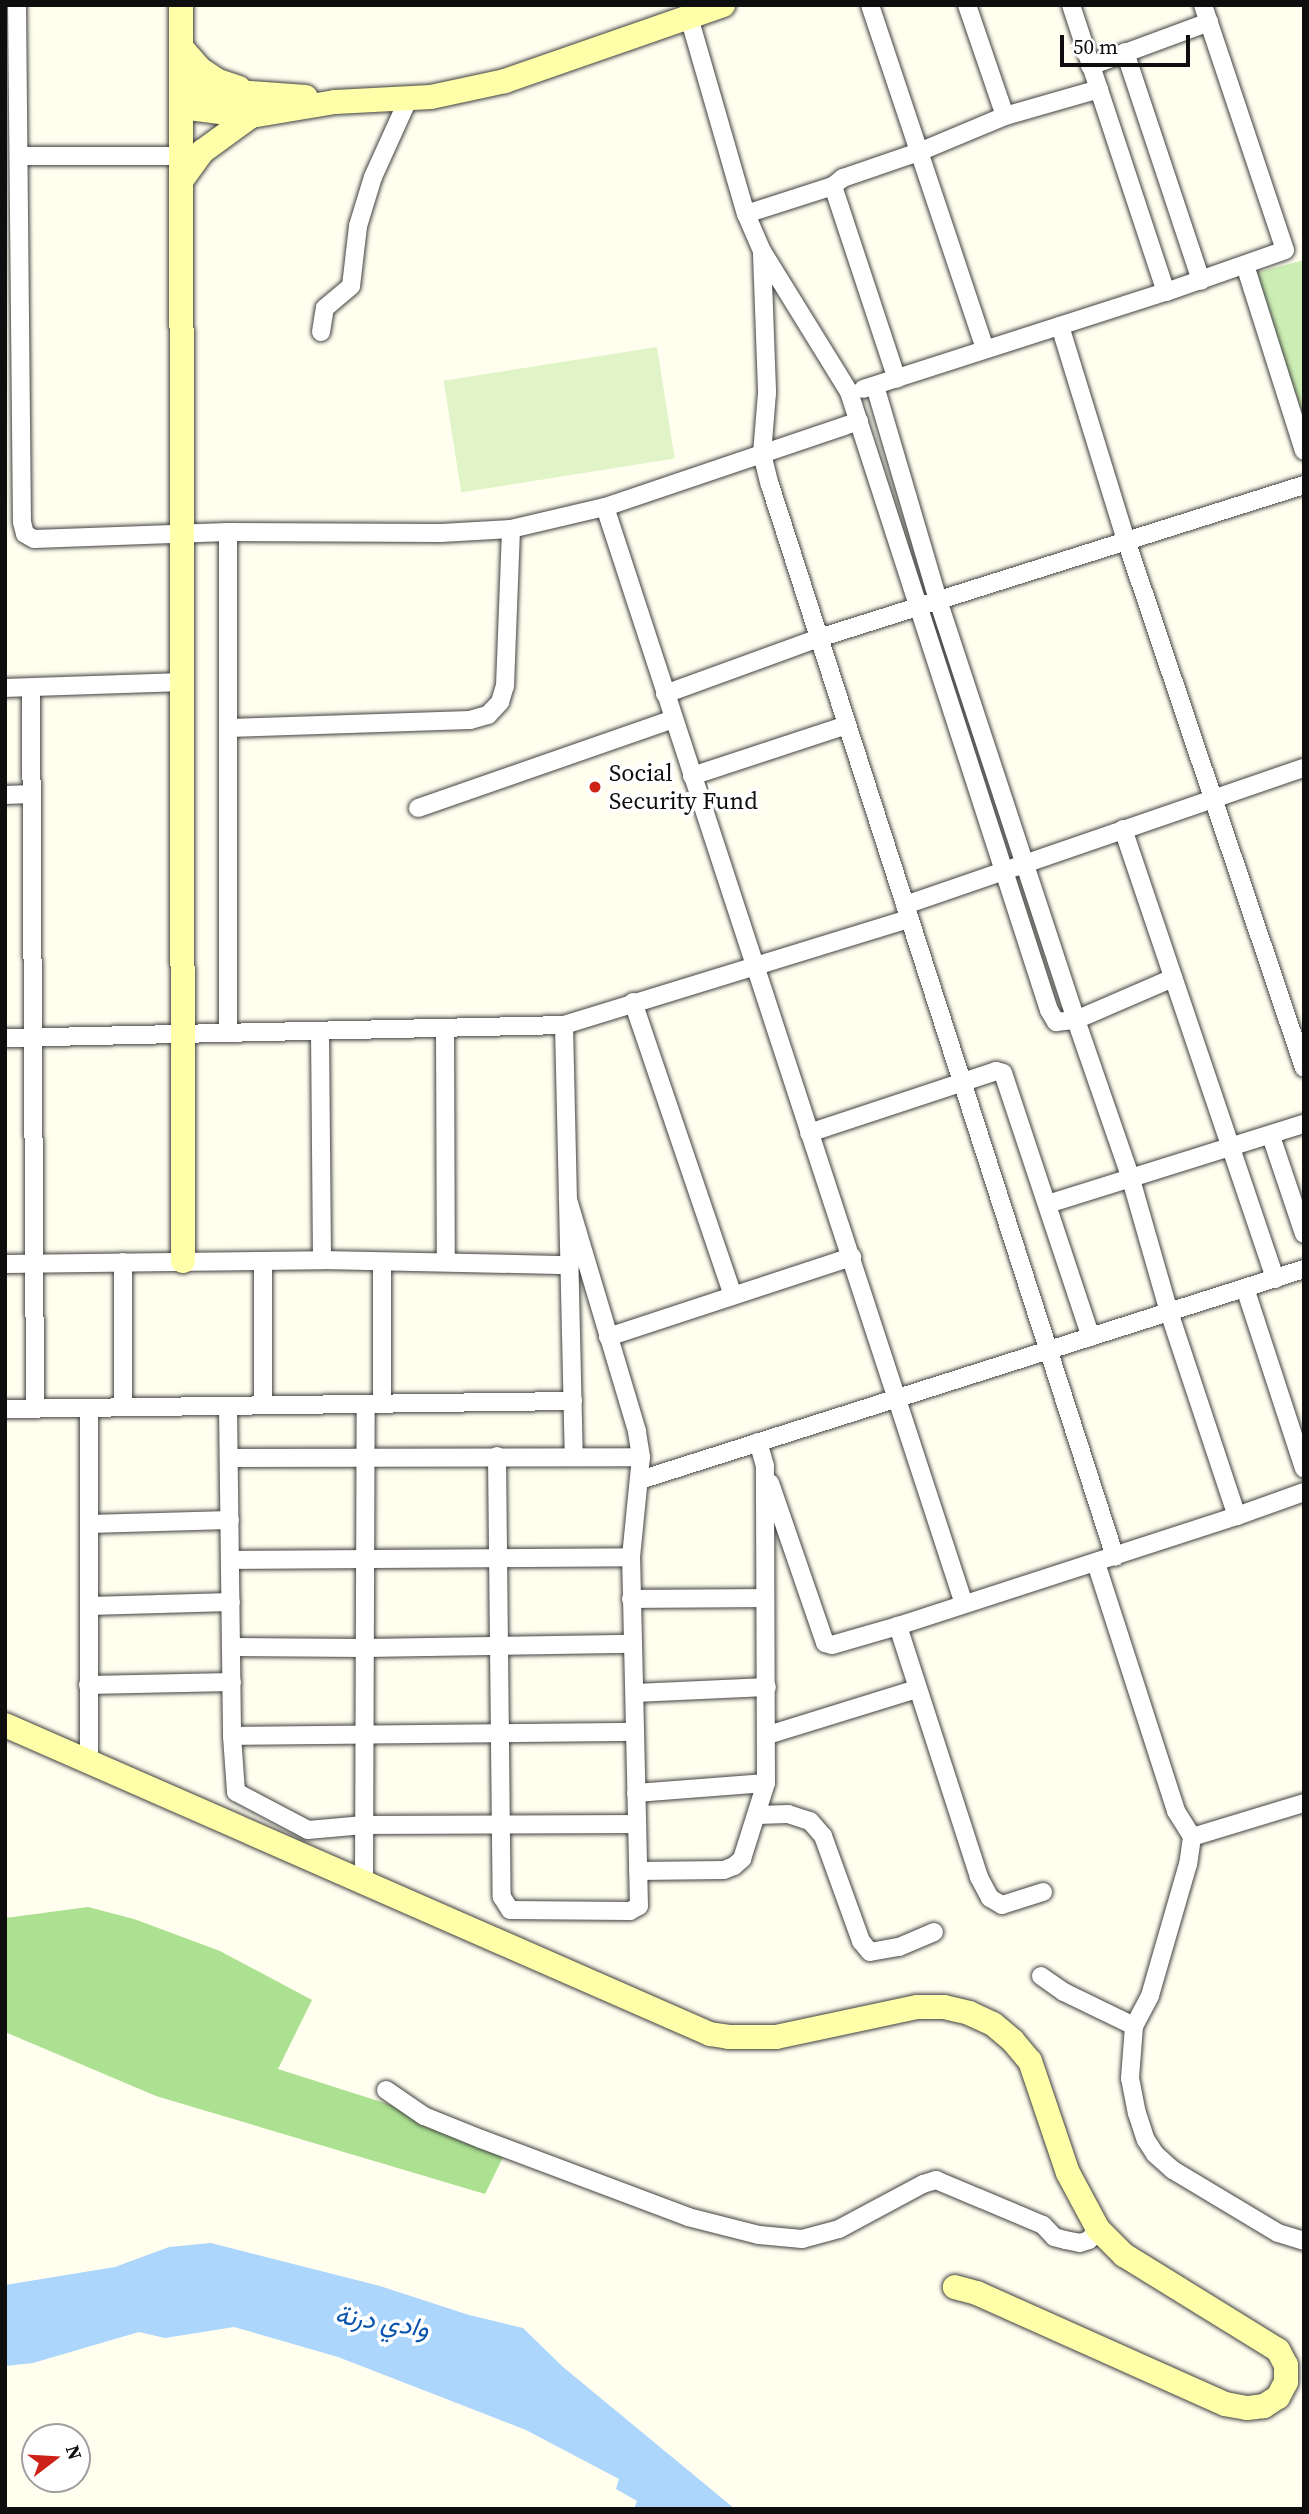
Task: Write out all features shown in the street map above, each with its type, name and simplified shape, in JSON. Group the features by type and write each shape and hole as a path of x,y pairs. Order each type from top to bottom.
{"street":[{"path":"17,5 22,531 34,539 228,531 346,534 511,529 605,507 859,421"},
{"path":"181,5 183,1262"},
{"path":"181,98 254,104 408,100 505,81 723,5"},
{"path":"870,5 985,349"},
{"path":"967,5 1005,116"},
{"path":"1071,5 1166,292"},
{"path":"849,392 1201,281 1285,250 1206,14 1090,66"},
{"path":"689,17 746,214 762,251 849,392 1049,1010 1056,1022 1076,1020 1173,978"},
{"path":"181,47 200,69 254,104"},
{"path":"1125,52 1201,281"},
{"path":"746,214 833,186 843,178 919,152 1005,116 1099,89"},
{"path":"321,332 325,308 351,286 358,226 369,190 408,100"},
{"path":"181,181 203,151 254,104"},
{"path":"19,156 181,156"},
{"path":"833,186 897,379"},
{"path":"762,251 767,393 762,454 1115,1557"},
{"path":"1245,265 1304,450"},
{"path":"1059,326 1211,800 1304,1068"},
{"path":"875,386 938,600 1130,1176 1169,1312 1237,1516"},
{"path":"665,694 819,638 1304,485"},
{"path":"605,507 964,1604"},
{"path":"229,728 470,720 488,715 500,702 505,686 511,529"},
{"path":"228,531 228,1033"},
{"path":"5,688 182,682"},
{"path":"31,688 35,1409"},
{"path":"418,808 673,719"},
{"path":"692,776 847,725"},
{"path":"5,1038 564,1025 754,966 907,912 1004,869 1304,768"},
{"path":"5,795 32,794"},
{"path":"1123,830 1275,1279"},
{"path":"634,1002 733,1295"},
{"path":"564,1025 574,1457"},
{"path":"445,1028 446,1260"},
{"path":"320,1031 322,1260"},
{"path":"809,1133 996,1071 1007,1079 1091,1337"},
{"path":"1048,1204 1130,1176 1304,1124"},
{"path":"1270,1136 1304,1234"},
{"path":"497,1456 502,1897 510,1910 630,1911 639,1906 631,1557 641,1457 637,1431 568,1199"},
{"path":"608,1337 852,1257"},
{"path":"5,1264 446,1260 570,1265"},
{"path":"123,1262 123,1407"},
{"path":"262,1262 263,1405"},
{"path":"364,1883 366,1457 374,1404 382,1262"},
{"path":"640,1480 1304,1269"},
{"path":"1245,1288 1304,1469"},
{"path":"5,1409 573,1401"},
{"path":"228,1406 232,1736 236,1792 308,1830 364,1825 637,1824"},
{"path":"89,1408 89,1761"},
{"path":"758,1442 825,1643 832,1645 1115,1557 1304,1492"},
{"path":"230,1458 641,1457"},
{"path":"638,1871 724,1870 734,1866 742,1859 757,1815 766,1783 768,1735 765,1466"},
{"path":"89,1524 230,1520"},
{"path":"230,1560 631,1557"},
{"path":"1096,1563 1176,1811 1192,1837 1188,1864 1150,1996 1134,2026 1130,2078 1137,2113 1155,2154 1173,2170 1278,2233 1304,2241"},
{"path":"631,1599 765,1598"},
{"path":"89,1606 231,1602"},
{"path":"898,1626 979,1877 990,1898 1002,1905 1043,1892"},
{"path":"231,1647 633,1644"},
{"path":"88,1685 232,1682"},
{"path":"635,1693 767,1688"},
{"path":"768,1735 917,1689"},
{"path":"5,1725 710,2034 729,2037 776,2037 918,2007 944,2007 969,2013 993,2024 1013,2041 1030,2061 1068,2173 1098,2229 1124,2255 1278,2350 1286,2365 1286,2382 1278,2397 1264,2406 1247,2408 1225,2404 977,2293 955,2287"},
{"path":"232,1736 635,1732"},
{"path":"636,1793 766,1783"},
{"path":"1192,1837 1304,1803"},
{"path":"757,1815 788,1814 810,1821 823,1836 861,1941 870,1952 899,1947 934,1932"},
{"path":"1041,1976 1064,1992 1134,2026"},
{"path":"386,2090 424,2116 481,2139 688,2217 758,2235 802,2239 839,2229 923,2183 936,2180 1043,2225 1054,2236 1065,2240 1080,2243 1089,2240 1098,2229"}],"green space":[{"path":"1304,260 1304,419 1255,273"},
{"path":"657,347 675,459 461,492 444,381"},
{"path":"88,1907 134,1919 220,1951 312,2000 278,2069 510,2143 485,2194 156,2096 5,2032 5,1918"}],"water":[{"name":"وادي درنة","path":"211,2243 380,2286 469,2315 523,2328 563,2367 735,2509 634,2509 637,2501 616,2489 619,2479 526,2430 338,2357 234,2327 165,2338 139,2332 33,2363 5,2366 5,2285 115,2267 169,2247"}],"place":[{"name":"Social Security Fund","path":"595,787"}]}
